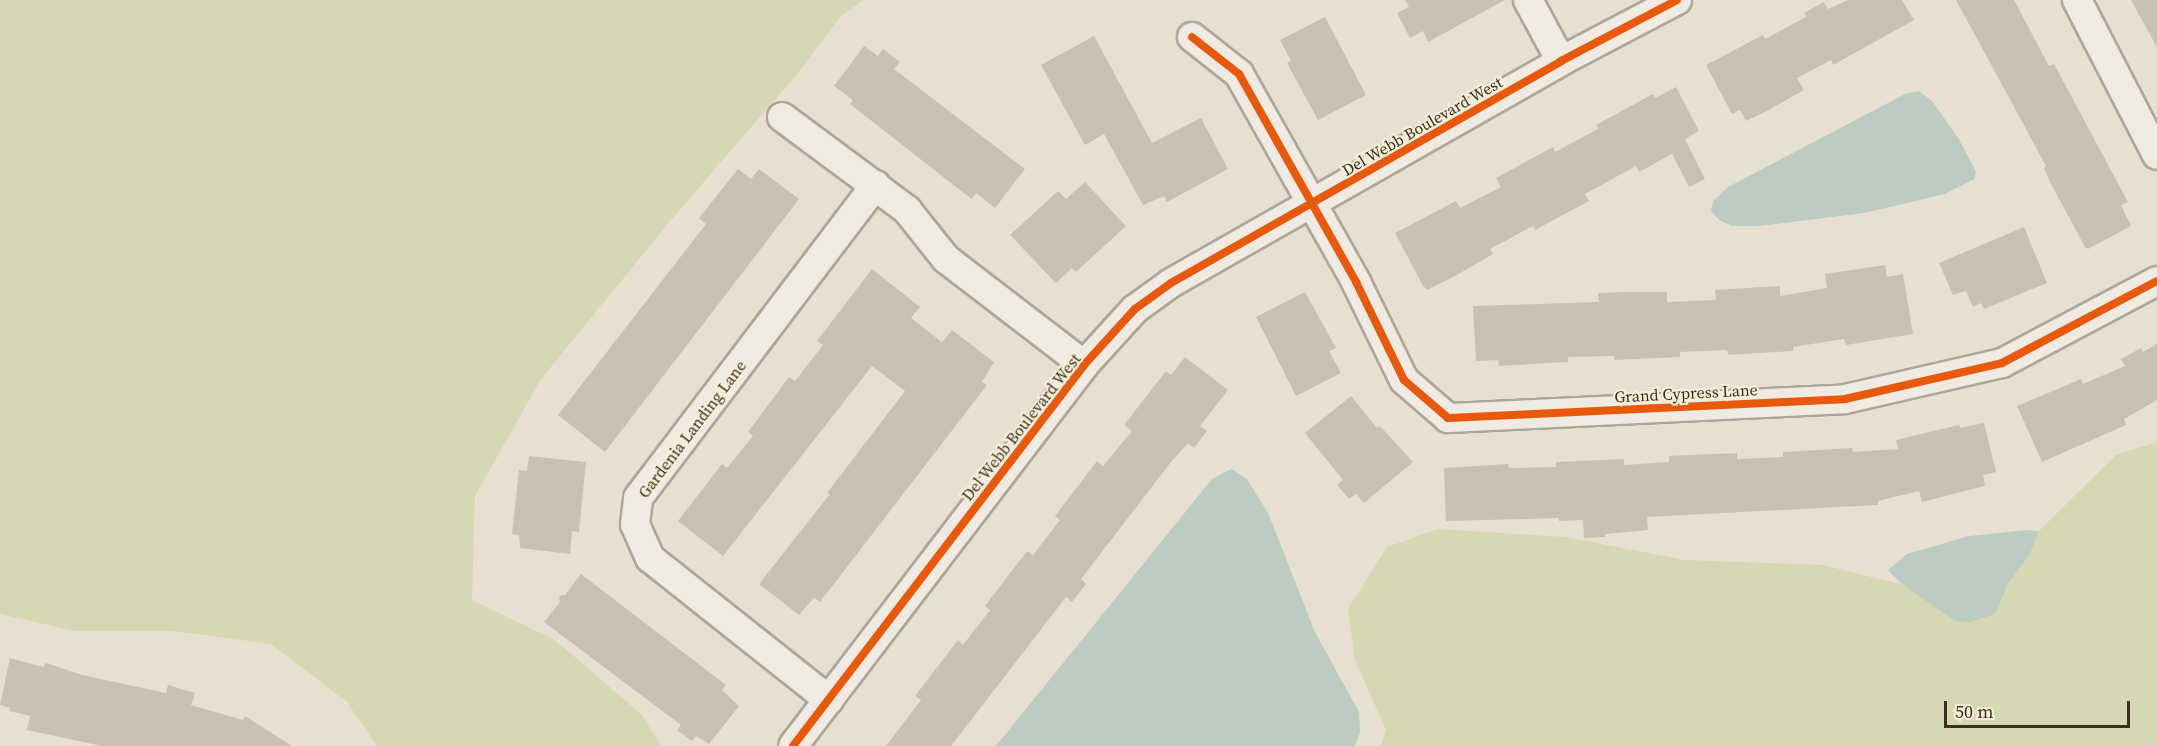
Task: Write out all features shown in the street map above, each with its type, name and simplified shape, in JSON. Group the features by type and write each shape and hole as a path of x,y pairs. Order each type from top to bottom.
{"street":[{"path":"1528,0 1561,61"},
{"name":"Del Webb Boulevard West","path":"793,746 1084,365 1135,309 1171,283 1561,61 1677,0"},
{"path":"2077,0 2157,155"},
{"name":"Grand Cypress Lane","path":"1192,37 1239,74 1313,204 1404,380 1448,418 1845,399 2002,363 2157,281"},
{"path":"783,117 907,210 953,265 1084,365"},
{"name":"Gardenia Landing Lane","path":"829,700 650,558 635,524 638,498 876,185"}],"green space":[{"path":"0,0 864,0 841,16 798,73 671,220 541,379 475,496 472,600 555,640 642,715 661,746 377,746 347,702 271,644 174,631 75,631 0,614"},
{"path":"2157,442 2157,746 1381,746 1386,730 1355,660 1348,609 1387,547 1438,529 1565,537 1685,560 1823,565 1903,585 1955,621 1995,614 2008,584 2030,554 2039,531 2116,455"}],"shaded area":[{"path":"1919,91 1932,101 1959,139 1976,172 1974,179 1945,194 1864,213 1760,226 1732,226 1719,220 1711,211 1713,201 1728,187 1905,94"},
{"path":"1231,469 1247,479 1268,513 1315,632 1359,712 1360,732 1355,746 996,746 1212,479"},
{"path":"2027,530 2039,531 2030,554 2008,584 1995,614 1970,622 1955,621 1903,585 1888,570 1907,554 1969,536"}],"building":[{"path":"1405,0 1505,0 1428,42 1423,31 1410,38 1397,13 1409,7"},
{"path":"1848,0 1902,0 1914,20 1833,65 1831,60 1797,78 1804,90 1765,112 1746,121 1740,110 1732,114 1706,65 1763,35 1765,39 1806,17 1804,13 1824,2 1828,9"},
{"path":"1956,0 2014,0 2049,66 2054,64 2128,202 2121,205 2131,226 2088,249 2085,247 2050,182 2044,168 2046,166"},
{"path":"2131,0 2157,0 2157,47 2143,22"},
{"path":"1325,17 1366,95 1318,120 1287,63 1291,61 1280,40"},
{"path":"1094,36 1152,143 1201,118 1228,169 1167,202 1164,196 1143,205 1104,134 1085,145 1041,65"},
{"path":"864,46 878,56 883,49 900,62 894,69 1025,169 995,208 976,193 972,199 956,187 850,104 853,100 834,86"},
{"path":"1676,87 1699,131 1685,139 1705,179 1689,187 1672,154 1639,172 1636,166 1585,194 1589,201 1535,230 1533,226 1490,249 1493,254 1455,276 1427,290 1422,284 1395,233 1456,201 1460,208 1501,187 1496,178 1553,147 1555,152 1598,129 1596,125 1653,94 1655,98"},
{"path":"738,169 751,179 759,169 799,199 605,452 558,415 706,224 699,218"},
{"path":"1085,182 1126,226 1076,272 1072,268 1056,283 1010,235 1058,191 1066,199"},
{"path":"2024,227 2047,283 1984,309 1981,303 1973,307 1966,291 1953,295 1939,263"},
{"path":"1885,265 1887,277 1903,274 1913,334 1846,345 1844,339 1793,347 1793,351 1728,355 1727,350 1680,352 1680,357 1615,360 1614,356 1568,357 1568,362 1499,366 1498,360 1476,361 1473,306 1599,302 1598,293 1624,292 1667,292 1667,302 1716,300 1715,290 1780,286 1780,296 1827,288 1825,274"},
{"path":"872,269 920,307 911,318 942,342 952,330 994,362 982,382 987,385 820,602 814,598 799,615 759,584 830,494 827,493 905,391 872,366 723,556 678,521 722,464 727,468 753,436 748,432 789,377 795,381 823,345 817,341"},
{"path":"1305,292 1336,348 1329,351 1341,373 1296,396 1256,317"},
{"path":"2157,344 2157,400 2124,419 2126,425 2042,462 2017,406 2081,379 2083,384 2125,366 2121,359 2141,348 2143,352"},
{"path":"1185,357 1228,390 1200,426 1207,431 1194,448 1188,443 1171,462 1081,579 1086,584 1072,602 1066,597 951,746 886,746 921,700 915,696 958,640 963,645 990,610 985,606 1027,551 1033,555 1060,520 1055,516 1097,461 1103,466 1132,431 1124,425 1166,371 1171,375"},
{"path":"1351,396 1377,428 1380,426 1413,462 1364,503 1356,494 1349,499 1337,485 1343,480 1305,433"},
{"path":"1984,423 1996,472 1983,475 1985,486 1922,502 1919,491 1878,501 1878,505 1647,517 1648,530 1584,538 1583,520 1559,521 1559,518 1446,521 1444,468 1508,464 1509,468 1556,467 1556,462 1624,459 1624,465 1669,462 1669,456 1737,453 1737,459 1783,457 1783,452 1852,448 1853,452 1898,449 1896,440 1959,425 1960,428"},
{"path":"529,456 586,462 579,532 572,531 570,554 520,548 519,535 512,534 519,470 527,471"},
{"path":"581,574 726,685 722,690 739,706 709,744 696,736 692,741 677,730 681,725 544,622 560,602 559,596 565,595"},
{"path":"10,658 43,667 46,663 82,675 166,693 168,685 195,693 191,705 243,720 245,716 292,746 102,746 27,730 30,716 9,711 10,708 0,705"}],"cycle path":[{"path":"793,746 1084,365 1135,309 1171,283 1561,61 1677,0"},
{"path":"1192,37 1239,74 1356,282 1404,380 1448,418 1845,399 2002,363 2157,281"}]}
